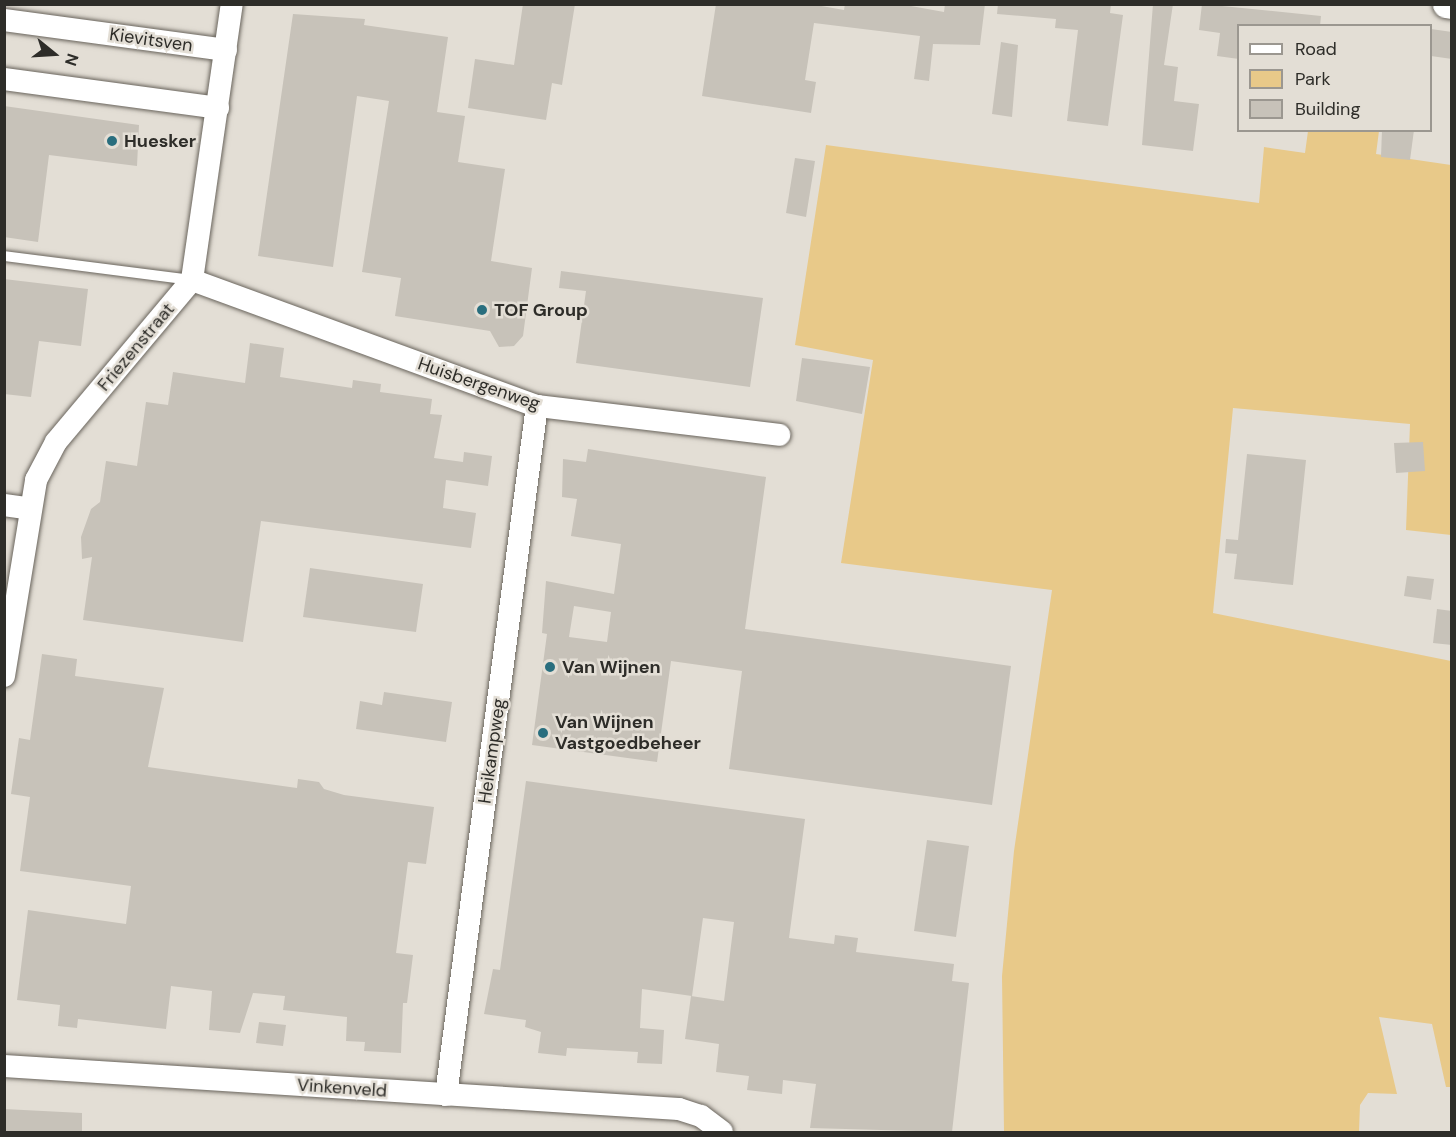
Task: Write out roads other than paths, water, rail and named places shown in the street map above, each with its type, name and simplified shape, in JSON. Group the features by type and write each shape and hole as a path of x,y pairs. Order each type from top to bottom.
{"street":[{"path":"192,280 232,4"},
{"path":"1446,4 1452,5"},
{"name":"Kievitsven","path":"4,20 226,50"},
{"path":"4,79 218,108"},
{"name":"Huisbergenweg","path":"192,280 537,406 779,435"},
{"name":"Friezenstraat","path":"4,676 36,480 56,442 192,280"},
{"name":"Heikampweg","path":"446,1095 537,406"},
{"path":"4,505 31,508"},
{"name":"Vinkenveld","path":"4,1066 679,1109 701,1116 722,1132"}],"lane":[{"path":"4,256 192,280"}],"place":[{"name":"Huesker","path":"112,141"},
{"name":"TOF Group","path":"482,310"},
{"name":"Van Wijnen","path":"550,667"},
{"name":"Van Wijnen Vastgoedbeheer","path":"543,733"}]}
